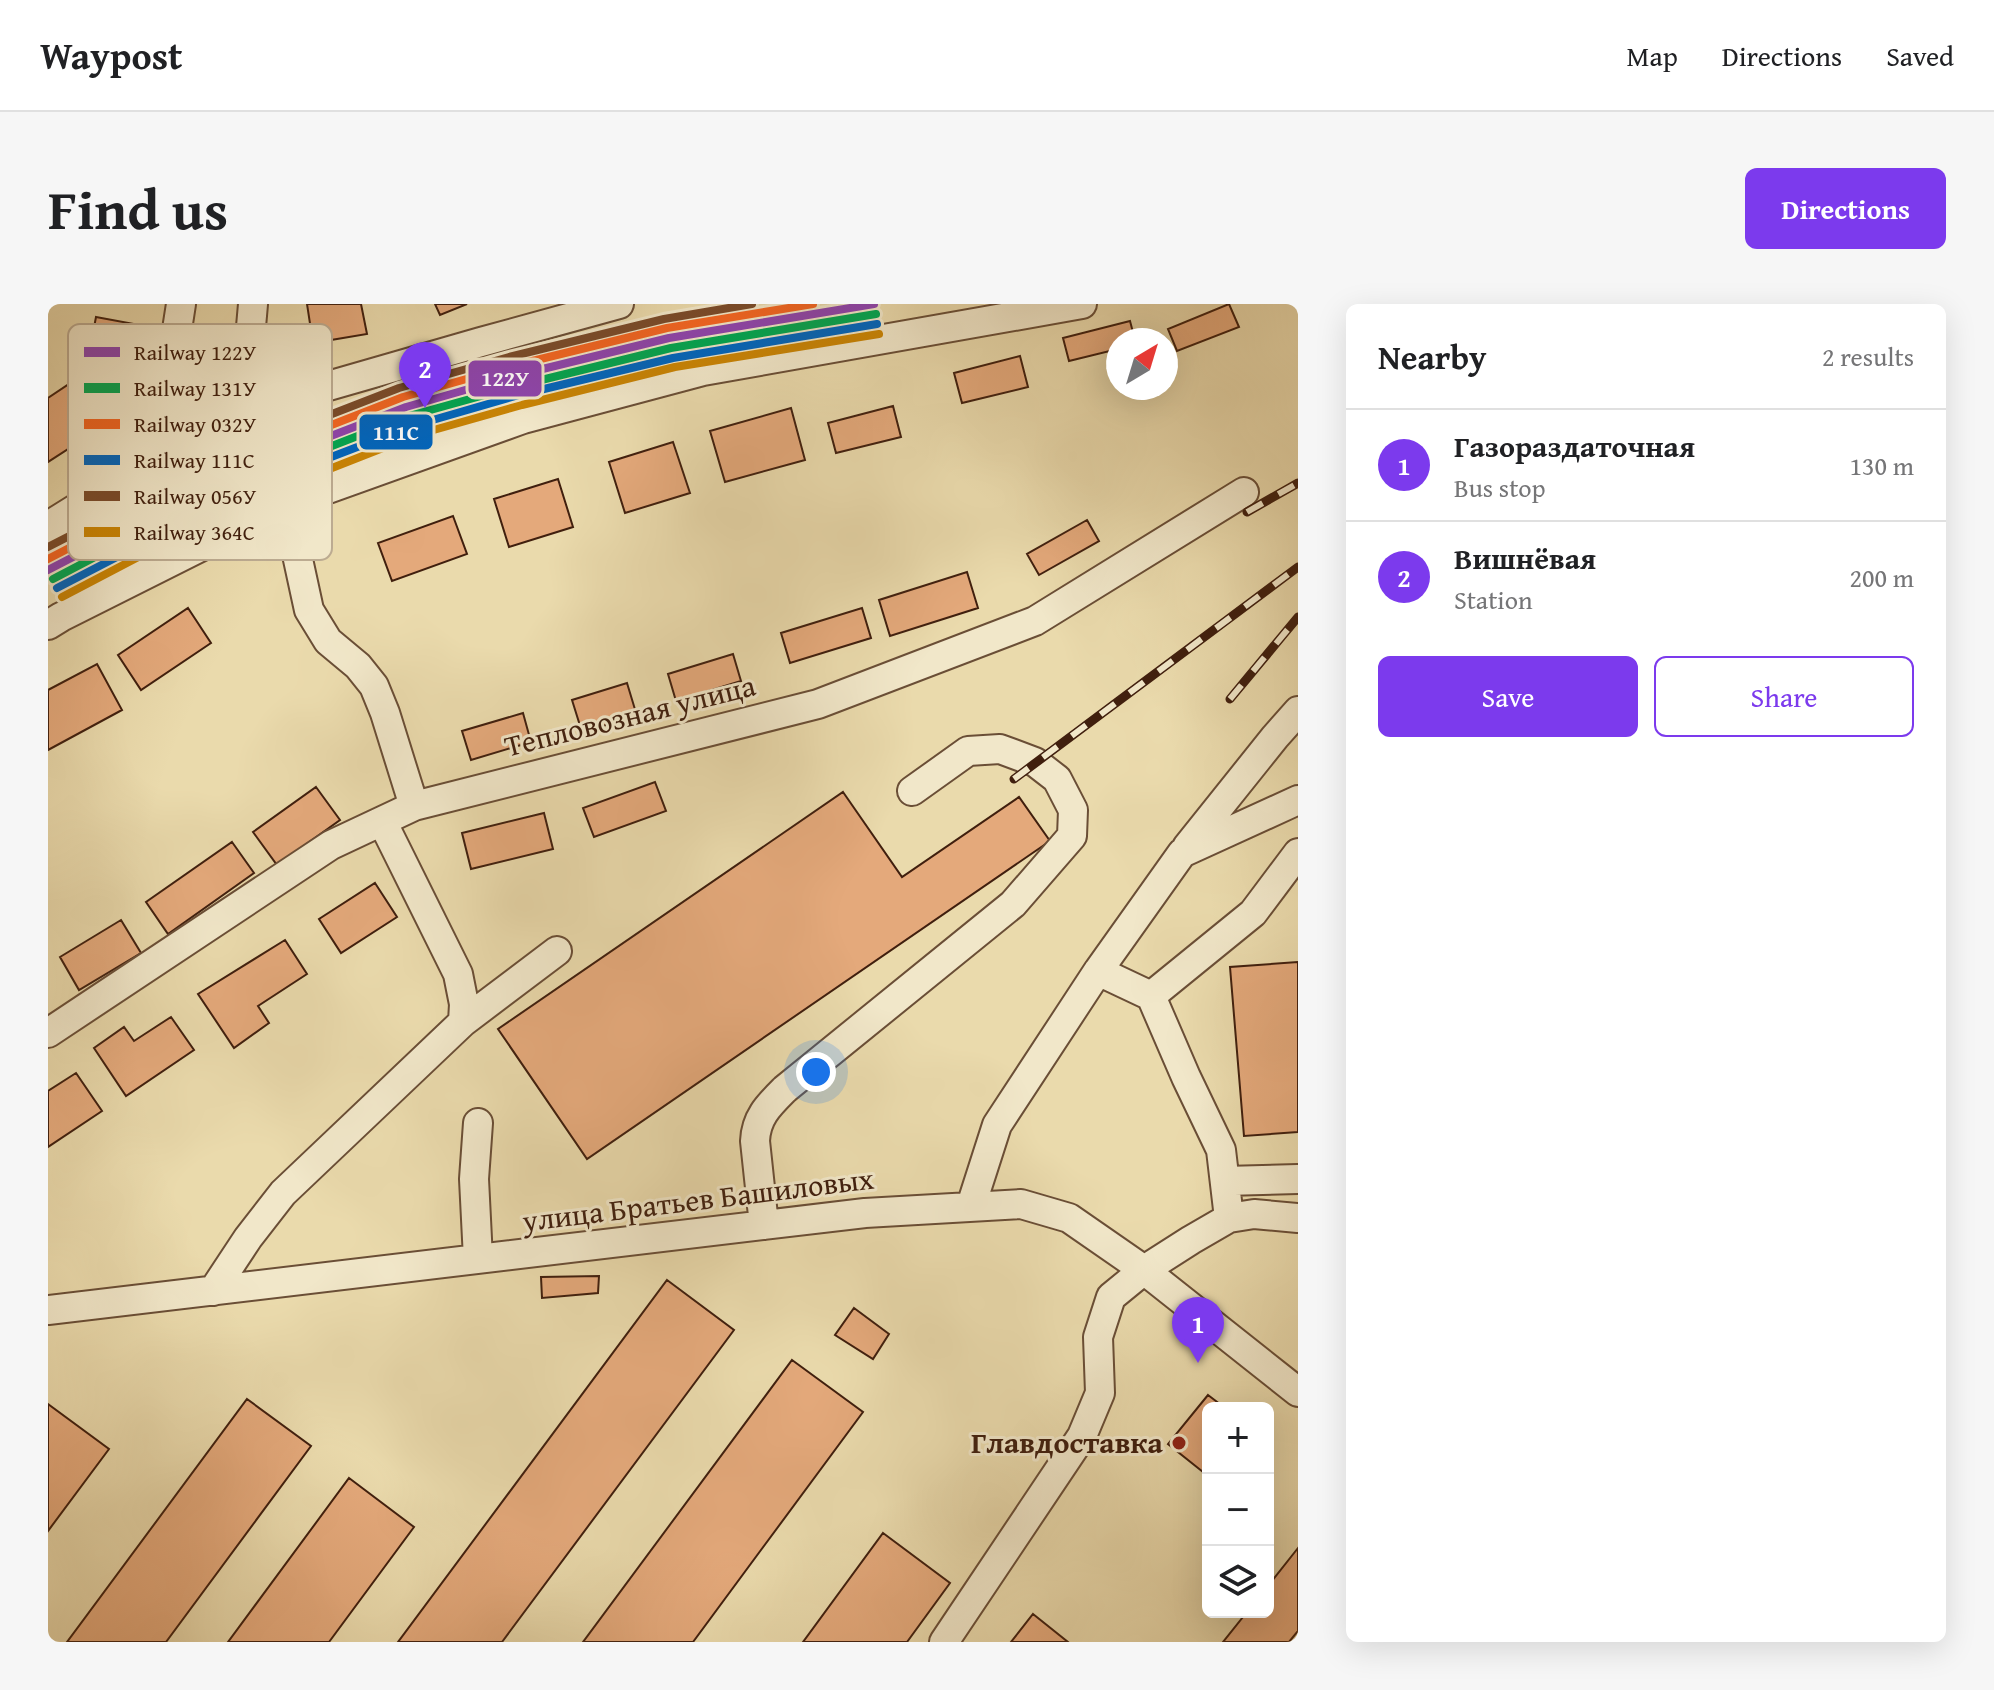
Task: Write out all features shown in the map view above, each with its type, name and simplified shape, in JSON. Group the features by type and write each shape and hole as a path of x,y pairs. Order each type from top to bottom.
{"street":[{"path":"178,324 181,304"},
{"path":"251,324 253,304"},
{"path":"332,385 619,304"},
{"path":"332,488 523,419 703,371 1082,304"},
{"name":"Тепловозная улица","path":"48,1033 331,845 414,806 818,704 1035,621 1244,492"},
{"path":"48,526 68,514"},
{"path":"48,625 174,560"},
{"path":"298,560 309,610 328,641 358,666 374,686 414,806"},
{"path":"971,1206 997,1125 1098,971 1182,853 1298,711"},
{"path":"764,1225 755,1141 755,1129 763,1111 785,1089 1013,904 1072,836 1073,810 1057,779 1035,762 1000,749 968,751 912,791"},
{"path":"1182,853 1298,800"},
{"path":"382,821 458,974 464,1004 463,1022"},
{"path":"1151,996 1253,913 1298,853"},
{"path":"213,1291 283,1193 463,1022 557,951"},
{"path":"1098,971 1151,996 1221,1150 1229,1218"},
{"path":"478,1123 474,1179 478,1259"},
{"path":"1225,1181 1298,1179"},
{"name":"улица Братьев Башиловых","path":"48,1310 865,1213 1021,1204 1069,1218 1144,1270 1298,1392"},
{"path":"944,1642 1082,1436 1100,1393 1098,1337 1111,1297 1144,1270 1229,1218 1254,1214 1298,1218"}],"building":[{"path":"307,304 361,304 367,334 332,340 332,324 310,324"},
{"path":"435,304 467,304 440,315"},
{"path":"1229,304 1239,327 1178,351 1178,328 1170,328"},
{"path":"96,317 134,324 95,324"},
{"path":"1130,321 1132,328 1106,328 1106,352 1069,361 1063,338"},
{"path":"1020,356 1028,387 962,403 954,373"},
{"path":"68,385 68,449 48,462 48,398"},
{"path":"893,406 901,437 836,453 828,423"},
{"path":"791,408 805,460 725,482 710,431"},
{"path":"673,442 690,493 625,513 609,462"},
{"path":"558,479 573,527 509,547 494,499"},
{"path":"453,516 467,554 392,581 378,543"},
{"path":"1087,520 1099,541 1039,575 1027,554"},
{"path":"967,572 978,608 890,636 879,600"},
{"path":"188,608 211,643 141,690 118,655"},
{"path":"862,608 871,638 790,663 781,633"},
{"path":"733,654 741,681 676,701 668,674"},
{"path":"97,664 122,710 48,750 48,690"},
{"path":"627,683 637,716 582,732 572,700"},
{"path":"523,713 531,742 471,760 462,731"},
{"path":"655,782 666,811 594,837 583,808"},
{"path":"316,787 340,820 277,865 253,832"},
{"path":"843,792 902,877 1019,797 1050,841 587,1159 498,1029"},
{"path":"544,813 553,849 471,869 462,833"},
{"path":"232,842 254,873 168,934 146,902"},
{"path":"375,883 397,917 341,953 319,919"},
{"path":"121,920 141,953 79,990 60,957"},
{"path":"285,940 307,974 258,1006 269,1023 234,1048 198,994"},
{"path":"1298,962 1298,1132 1244,1136 1230,967"},
{"path":"171,1017 194,1050 126,1096 94,1048 124,1027 134,1041"},
{"path":"76,1073 102,1111 48,1147 48,1091"},
{"path":"599,1276 598,1293 542,1298 541,1277"},
{"path":"667,1280 734,1330 502,1642 398,1642"},
{"path":"854,1308 889,1334 873,1359 835,1335"},
{"path":"792,1360 863,1412 693,1642 583,1642"},
{"path":"1208,1395 1217,1402 1202,1402"},
{"path":"247,1399 311,1446 166,1642 67,1642"},
{"path":"1202,1402 1202,1471 1168,1444"},
{"path":"48,1404 109,1449 48,1531"},
{"path":"349,1478 414,1527 329,1642 228,1642"},
{"path":"883,1533 950,1583 907,1642 803,1642"},
{"path":"1298,1548 1298,1631 1289,1642 1223,1642 1242,1618 1274,1618 1274,1578"},
{"path":"1033,1614 1068,1642 1011,1642"}],"railway":[{"path":"1247,512 1298,483"},
{"path":"1014,779 1298,567"},
{"path":"1230,699 1298,617"}],"rail line":[{"name":"056У","path":"332,414 399,388 509,357 664,319 752,304"},
{"name":"032У","path":"332,425 403,397 512,366 667,328 813,304"},
{"name":"122У","path":"332,436 406,407 514,376 669,338 874,304"},
{"name":"131У","path":"332,446 409,416 671,348 876,314"},
{"name":"111С","path":"332,457 412,426 519,395 673,358 877,324"},
{"name":"364С","path":"332,468 416,435 675,367 879,334"},
{"name":"056У","path":"48,547 68,537"},
{"name":"032У","path":"48,559 68,549"},
{"name":"122У","path":"48,570 68,560"},
{"name":"131У","path":"53,579 89,560"},
{"name":"111С","path":"57,588 111,560"},
{"name":"364С","path":"62,597 133,560"}],"place":[{"name":"Вишнёвая","path":"425,408"},
{"name":"Газораздаточная","path":"1198,1363"},
{"name":"Главдоставка","path":"1179,1443"}]}
